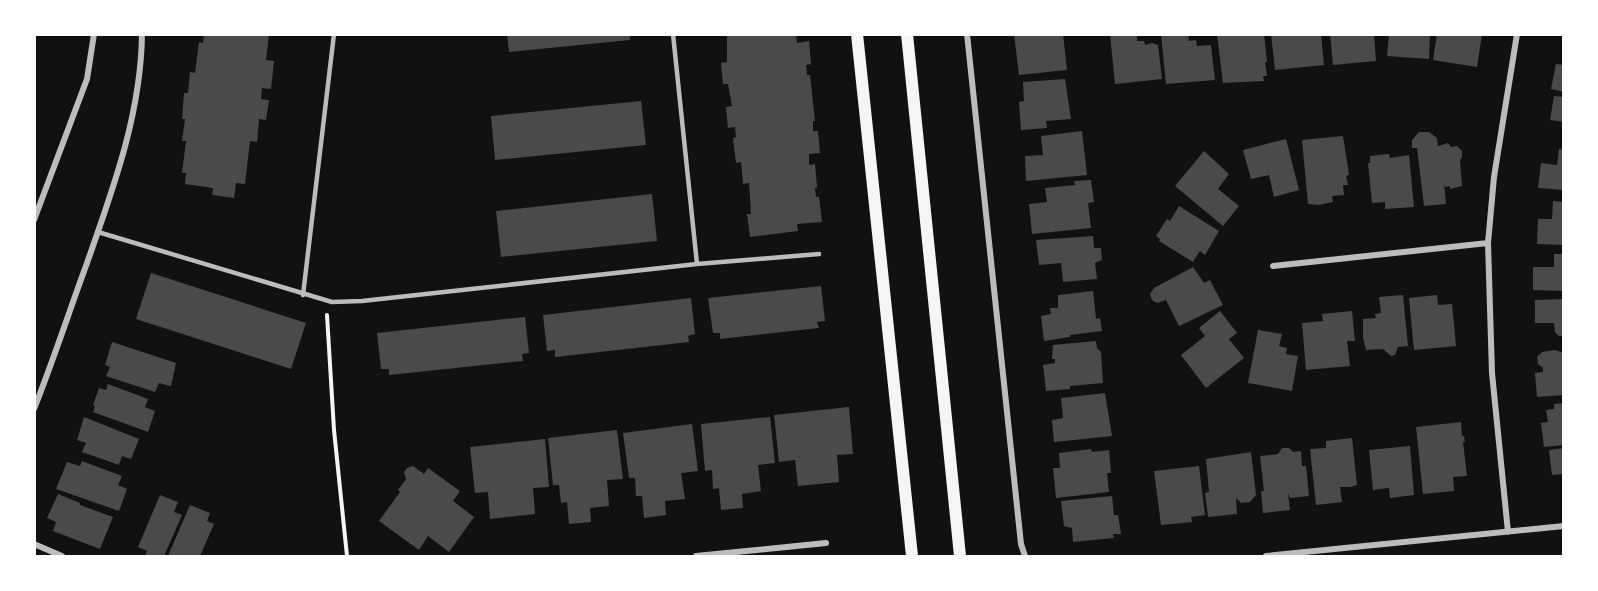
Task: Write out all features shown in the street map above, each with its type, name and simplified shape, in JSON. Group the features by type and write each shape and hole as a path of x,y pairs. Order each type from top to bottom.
{"main road":[{"path":"857,34 912,556"},
{"path":"907,34 960,556"}],"street":[{"path":"34,220 87,79 94,34"},
{"path":"34,409 115,184 134,112 142,61 142,34"},
{"path":"967,34 1021,544 1025,556"},
{"path":"1508,532 1492,373 1488,243 1494,177 1517,34"},
{"path":"1273,266 1488,243"},
{"path":"1266,556 1563,526"},
{"path":"696,556 826,543"},
{"path":"34,544 62,556"}],"lane":[{"path":"303,295 334,34"},
{"path":"673,34 697,264"},
{"path":"98,232 332,302 362,301 697,264 819,254"}],"path":[{"path":"327,315 334,430 347,556"}],"building":[{"path":"204,34 269,34 266,60 274,61 271,89 262,88 261,99 269,100 266,120 259,119 257,142 250,141 245,184 236,183 234,198 212,195 213,188 185,184 186,173 182,173 186,141 182,141 185,119 182,119 184,93 188,93 190,72 195,73 199,42 203,43"},
{"path":"507,34 630,34 630,40 509,52"},
{"path":"727,34 796,34 797,43 809,41 811,64 806,65 807,75 810,75 815,121 813,121 813,131 818,131 820,153 809,154 809,165 815,164 816,197 819,197 822,222 797,224 798,231 750,237 747,214 751,214 749,183 743,184 741,162 736,163 733,138 736,137 735,127 728,128 726,107 732,106 728,84 723,84 721,63 727,62"},
{"path":"1014,34 1063,34 1067,70 1019,75"},
{"path":"1110,34 1137,34 1137,41 1144,41 1145,45 1152,43 1158,45 1162,79 1115,84"},
{"path":"1161,34 1188,34 1189,41 1196,40 1197,46 1211,45 1215,80 1166,84"},
{"path":"1217,34 1264,34 1267,76 1263,76 1264,81 1223,83"},
{"path":"1271,34 1321,34 1324,65 1275,70"},
{"path":"1330,34 1374,34 1376,61 1333,65"},
{"path":"1389,34 1430,34 1429,59 1387,56"},
{"path":"1437,34 1482,34 1477,67 1433,60"},
{"path":"1556,64 1564,65 1564,92 1551,89"},
{"path":"1065,79 1071,119 1046,121 1047,128 1021,130 1019,102 1024,101 1023,82"},
{"path":"1554,96 1564,97 1564,122 1550,120"},
{"path":"641,101 646,145 495,160 491,116"},
{"path":"1082,131 1087,175 1026,181 1025,156 1043,155 1041,136"},
{"path":"1419,132 1429,132 1437,138 1438,146 1448,143 1451,147 1457,146 1462,151 1460,160 1462,186 1450,189 1450,186 1445,187 1444,182 1446,204 1424,206 1417,148 1412,148 1412,140"},
{"path":"1343,136 1349,175 1346,176 1348,185 1343,185 1344,195 1332,196 1333,202 1308,204 1302,140"},
{"path":"1286,139 1299,190 1274,197 1269,175 1251,179 1243,150"},
{"path":"1559,149 1564,150 1564,190 1538,188 1541,163 1557,165"},
{"path":"1204,151 1229,174 1218,189 1239,206 1223,226 1175,186"},
{"path":"1389,154 1390,158 1409,155 1414,207 1385,209 1385,202 1372,203 1368,163 1370,163 1370,156"},
{"path":"1091,180 1094,202 1088,203 1091,228 1032,234 1029,204 1047,202 1045,188 1075,185 1074,181"},
{"path":"652,194 657,241 501,257 496,211"},
{"path":"1553,201 1564,202 1563,245 1537,244 1538,219 1552,219"},
{"path":"1179,206 1219,231 1205,255 1200,251 1193,262 1159,241 1160,239 1156,236 1167,219 1170,221"},
{"path":"1093,236 1094,248 1101,248 1102,260 1095,263 1097,279 1063,282 1061,263 1039,265 1036,240"},
{"path":"1554,254 1564,254 1564,291 1533,290 1533,267 1554,267"},
{"path":"1193,267 1204,283 1210,280 1223,305 1179,326 1166,300 1157,303 1152,300 1150,294 1154,288"},
{"path":"151,273 306,323 291,369 136,319"},
{"path":"821,286 825,321 817,322 819,328 720,339 720,333 713,333 708,298"},
{"path":"1093,291 1096,319 1100,318 1102,331 1044,341 1041,316 1051,314 1050,308 1058,308 1058,295"},
{"path":"1403,295 1408,346 1398,347 1395,355 1391,356 1383,349 1366,350 1363,319 1376,318 1375,314 1381,313 1379,297"},
{"path":"1437,295 1438,305 1452,304 1456,346 1414,350 1409,298"},
{"path":"691,298 695,334 688,336 689,342 555,357 555,350 547,351 543,315"},
{"path":"1564,299 1564,336 1559,336 1555,332 1554,323 1535,323 1535,300"},
{"path":"1220,311 1237,333 1229,339 1244,358 1206,388 1181,355 1205,336 1199,328"},
{"path":"1352,311 1355,341 1347,341 1350,366 1306,370 1302,323 1323,321 1322,314"},
{"path":"525,317 529,353 522,354 523,361 389,375 389,369 381,369 377,333"},
{"path":"1258,330 1282,334 1279,346 1287,348 1286,354 1298,356 1292,391 1248,383"},
{"path":"1096,341 1097,348 1101,352 1103,383 1046,391 1043,365 1055,363 1055,359 1052,359 1053,345"},
{"path":"112,342 176,363 171,386 159,383 155,392 106,376 110,367 105,365"},
{"path":"1555,350 1564,353 1564,395 1537,397 1535,373 1543,372 1543,368 1538,364 1537,357 1542,352"},
{"path":"108,384 148,399 145,407 155,411 148,432 93,412 99,388 106,390"},
{"path":"1105,393 1112,436 1054,442 1052,420 1063,418 1061,398"},
{"path":"1564,403 1564,445 1544,447 1541,423 1548,422 1546,410 1554,409 1554,404"},
{"path":"849,407 853,454 837,455 839,482 798,486 795,460 779,462 774,415"},
{"path":"84,417 139,439 131,459 122,456 119,465 82,452 86,443 77,440"},
{"path":"770,417 775,463 758,465 761,491 742,494 743,508 721,510 719,488 713,489 712,470 705,471 701,424"},
{"path":"1461,422 1467,476 1453,477 1454,491 1423,494 1416,427"},
{"path":"692,424 698,471 681,473 685,499 665,501 666,515 644,518 642,496 636,496 635,478 629,478 623,433"},
{"path":"617,430 623,479 607,480 609,506 590,508 591,522 569,524 567,502 561,503 559,485 553,485 548,438"},
{"path":"1352,438 1357,485 1340,487 1342,502 1316,505 1310,449 1326,448 1326,441"},
{"path":"545,439 549,487 533,488 535,514 490,519 488,492 475,493 470,447"},
{"path":"1410,446 1414,495 1390,498 1389,488 1373,490 1369,450"},
{"path":"1282,448 1289,448 1293,452 1301,451 1302,466 1306,466 1309,496 1290,498 1288,493 1290,510 1263,513 1261,491 1264,491 1260,456 1278,454"},
{"path":"1564,448 1564,474 1552,475 1549,450"},
{"path":"1091,449 1092,452 1109,450 1111,473 1107,473 1109,492 1056,498 1053,468 1060,468 1059,453"},
{"path":"1251,452 1256,495 1250,502 1241,503 1236,498 1237,514 1208,517 1205,493 1209,492 1206,459"},
{"path":"82,461 122,476 118,485 127,489 119,511 56,489 67,462 80,466"},
{"path":"413,466 424,474 428,468 460,491 453,501 474,517 449,552 428,536 419,550 379,521 400,492 398,490 406,479 404,472"},
{"path":"1199,466 1205,515 1191,517 1192,522 1161,525 1154,471"},
{"path":"58,494 113,517 100,549 53,531 56,522 47,518"},
{"path":"160,495 178,502 174,512 182,515 164,556 145,556 147,551 138,547"},
{"path":"1112,496 1114,515 1118,515 1121,534 1113,534 1114,538 1073,542 1072,528 1064,526 1061,501"},
{"path":"190,505 210,513 207,521 214,524 200,556 168,556"}]}
